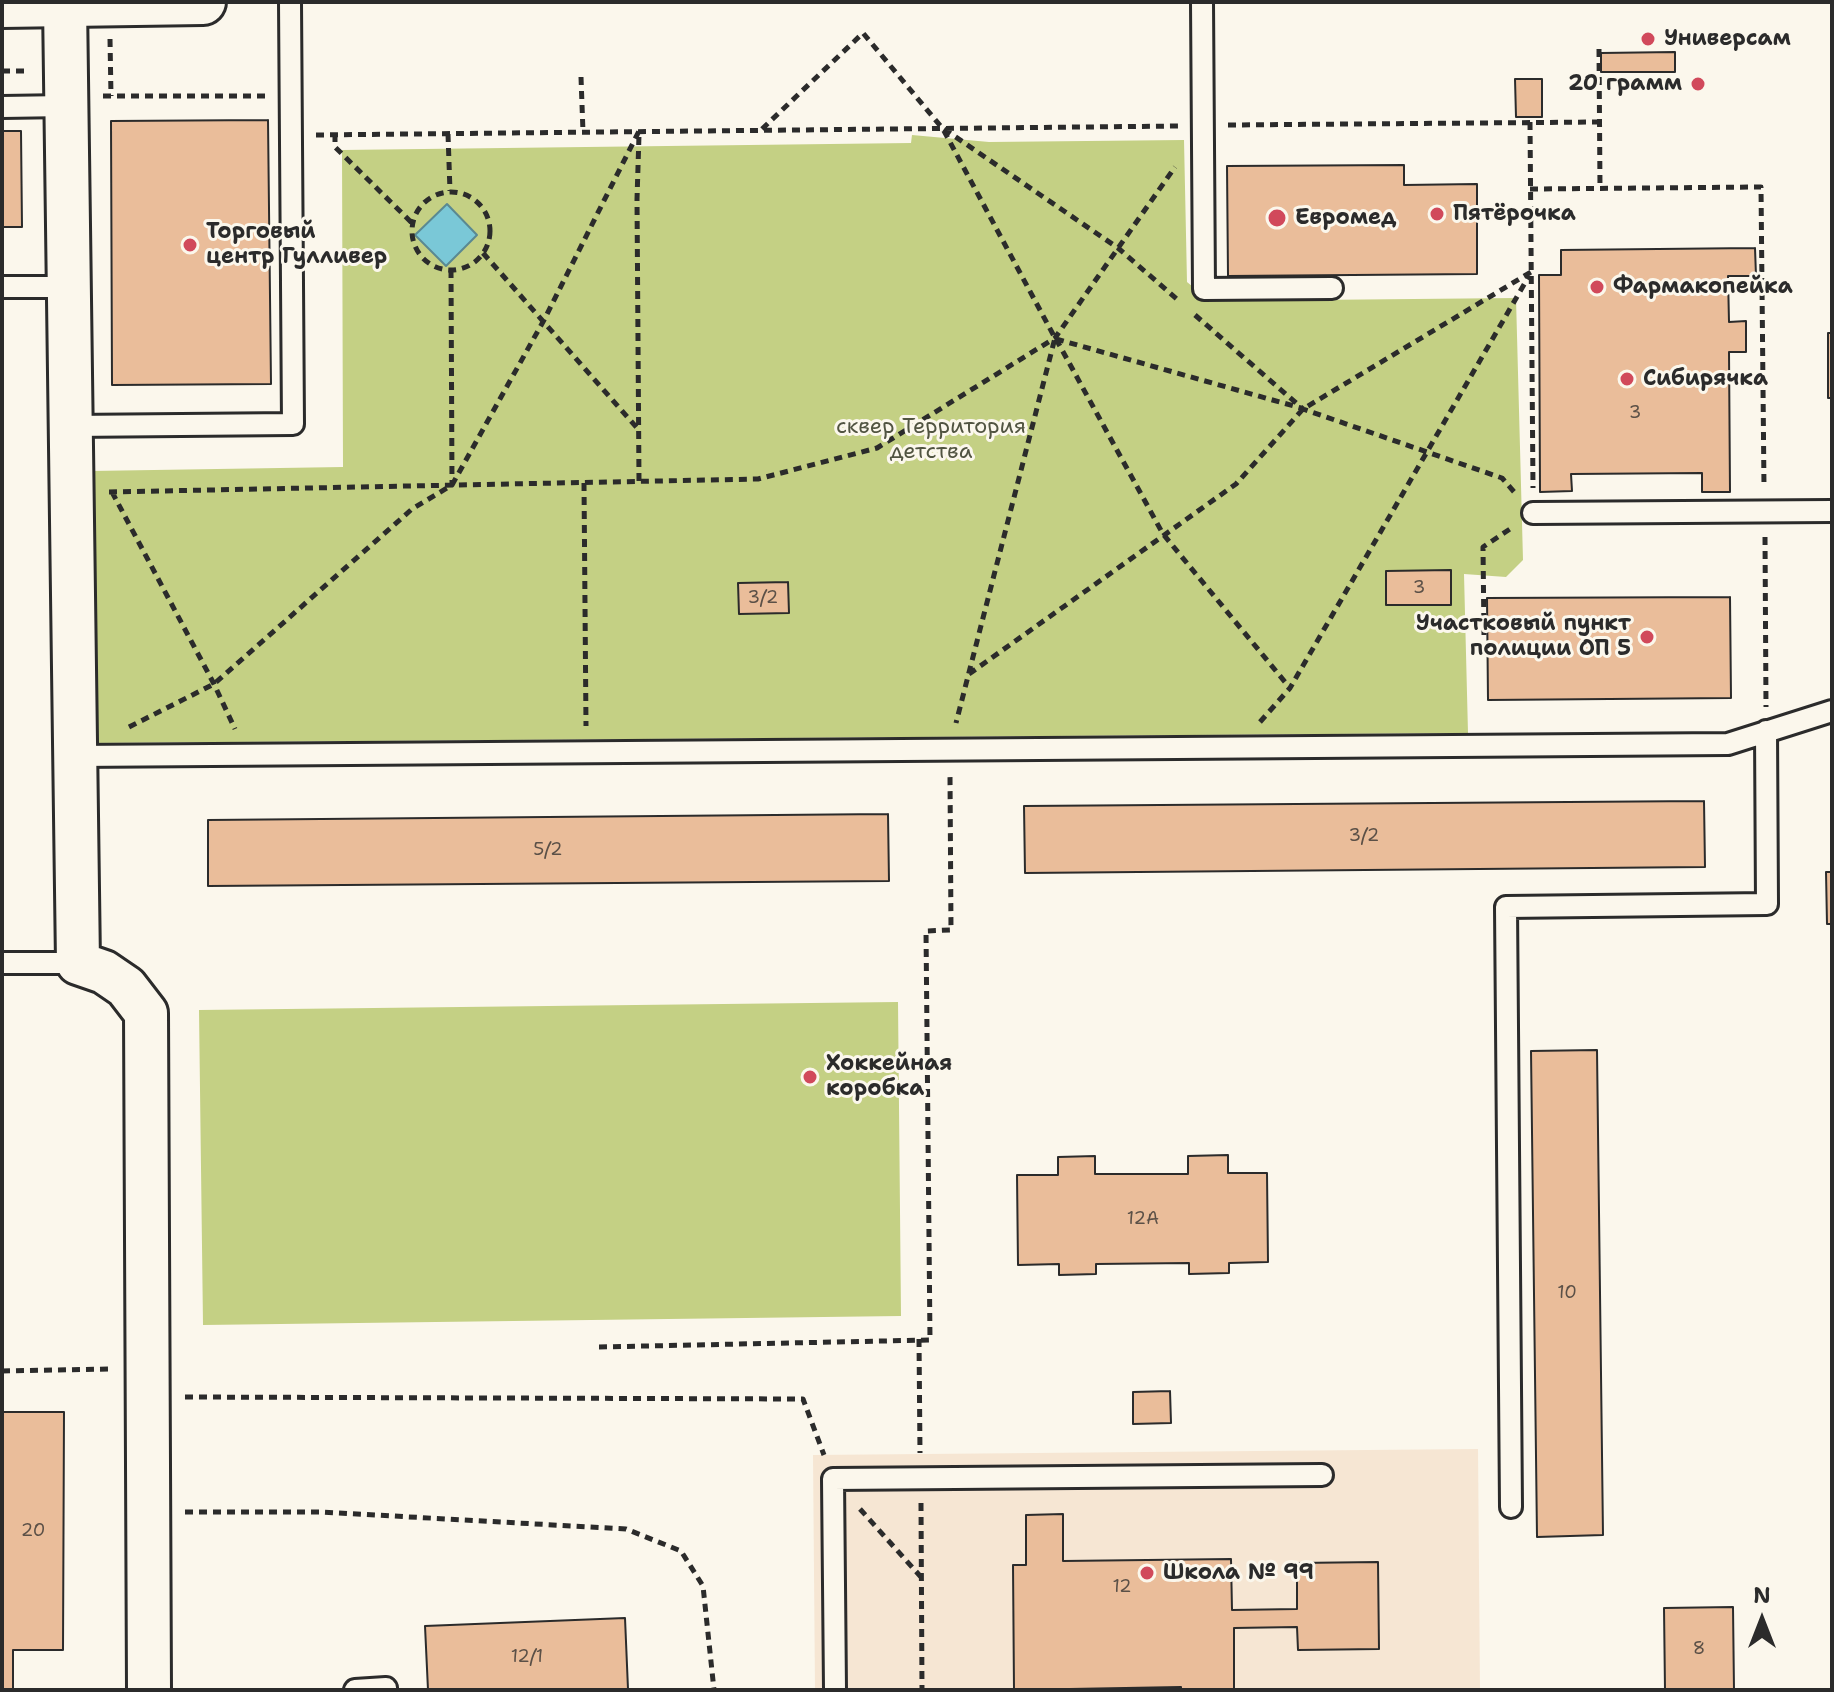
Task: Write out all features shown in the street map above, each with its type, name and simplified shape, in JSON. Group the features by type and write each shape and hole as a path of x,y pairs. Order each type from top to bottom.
{"main road":[{"path":"28,4 203,2"}],"street":[{"path":"28,4 66,101 70,426 92,492 75,756 78,963 104,972 126,987 146,1013 149,1690"}],"lane":[{"path":"70,426 293,424 290,2"},
{"path":"1202,2 1204,289 1332,288"},
{"path":"2,107 66,101"},
{"path":"2,287 68,287"},
{"path":"1533,513 1832,511"},
{"path":"75,756 1728,744 1832,711"},
{"path":"1511,1507 1506,907 1767,904 1766,731"},
{"path":"2,963 78,963"},
{"path":"835,1690 833,1479 1322,1475"},
{"path":"355,1690 386,1688"}],"path":[{"path":"110,3 111,96"},
{"path":"762,129 863,33 943,129 1163,534 1290,688"},
{"path":"1599,49 1600,188"},
{"path":"581,77 583,132"},
{"path":"66,101 111,96 291,96"},
{"path":"1530,122 1533,513"},
{"path":"291,135 1600,122"},
{"path":"599,1347 930,1340 926,931 951,930 949,748 1055,338 1203,126"},
{"path":"943,129 1118,248 1303,409"},
{"path":"116,734 214,684 412,509 452,485 544,320 639,131"},
{"path":"639,131 639,481"},
{"path":"335,134 335,147 413,223"},
{"path":"448,134 450,191"},
{"path":"1530,189 1761,187 1766,731"},
{"path":"450,191 465,194 478,203 487,215 490,230 483,253 467,267 451,270 436,268 423,259 414,247 411,232 414,216 422,204 435,195 450,191"},
{"path":"483,253 639,430"},
{"path":"451,270 452,485"},
{"path":"969,674 1236,484 1303,409 1531,272"},
{"path":"1239,747 1290,688 1531,272"},
{"path":"92,492 758,479 877,448 1055,338 1303,409 1429,451 1502,478 1533,513"},
{"path":"584,483 586,752"},
{"path":"92,492 214,684 247,755"},
{"path":"1484,635 1483,547 1533,513"},
{"path":"919,1339 922,1690"},
{"path":"148,1397 803,1399 833,1479 921,1577"},
{"path":"148,1512 321,1512 626,1529 681,1551 703,1586 714,1690"}],"shaded area":[{"name":"Школа № 99","path":"1478,1449 1480,1690 815,1690 813,1455"}],"green space":[{"name":"сквер Территория детства","path":"912,135 989,142 1184,140 1187,282 1210,301 1516,298 1523,560 1506,577 1464,574 1468,733 93,743 91,471 343,467 342,150 911,143"},
{"path":"898,1002 901,1316 203,1325 199,1010"}],"water":[{"path":"447,204 477,235 446,266 415,235"}],"building":[{"path":"1675,52 1675,72 1601,72 1601,53"},
{"path":"1515,79 1542,79 1542,117 1516,117"},
{"name":"Торговый центр Гулливер","path":"268,120 271,384 112,385 111,121"},
{"path":"2,131 21,131 22,227 2,227"},
{"path":"1404,165 1404,185 1477,184 1477,274 1228,276 1227,166"},
{"path":"1755,248 1756,276 1728,276 1729,322 1746,321 1746,352 1729,352 1730,492 1702,492 1702,473 1571,474 1572,491 1540,492 1539,275 1561,275 1561,250"},
{"path":"1828,333 1832,333 1832,398 1828,398"},
{"path":"1451,570 1451,605 1386,605 1386,571"},
{"path":"788,582 789,613 739,614 738,583"},
{"path":"1730,597 1731,698 1488,700 1487,598"},
{"path":"1704,801 1705,867 1025,873 1024,806"},
{"path":"888,814 889,881 208,886 208,820"},
{"path":"1826,872 1832,872 1832,924 1827,924"},
{"path":"1597,1050 1603,1535 1537,1537 1531,1051"},
{"path":"1228,1155 1228,1173 1267,1173 1268,1262 1229,1263 1229,1273 1189,1274 1189,1263 1096,1264 1096,1274 1059,1275 1059,1264 1018,1265 1017,1175 1058,1175 1058,1157 1095,1156 1095,1174 1188,1174 1188,1156"},
{"path":"1170,1391 1171,1423 1133,1424 1133,1392"},
{"path":"2,1412 64,1412 63,1650 13,1650 13,1690 2,1690"},
{"name":"Школа № 99","path":"1063,1514 1063,1561 1231,1559 1232,1610 1297,1609 1297,1563 1378,1562 1379,1649 1298,1650 1297,1627 1234,1628 1234,1690 1181,1690 1181,1687 1014,1690 1013,1565 1026,1565 1026,1515"},
{"path":"1733,1607 1734,1690 1665,1690 1664,1608"},
{"path":"625,1618 628,1689 428,1690 425,1626"}],"place":[{"name":"Универсам","path":"1648,39"},
{"name":"20 грамм","path":"1698,84"},
{"name":"Пятёрочка","path":"1437,214"},
{"name":"Евромед","path":"1277,218"},
{"name":"Торговый центр Гулливер","path":"190,245"},
{"name":"Фармакопейка","path":"1597,287"},
{"name":"Сибирячка","path":"1627,379"},
{"name":"Участковый пункт полиции ОП 5","path":"1647,637"},
{"name":"Хоккейная коробка","path":"810,1077"},
{"name":"Школа № 99","path":"1147,1573"}]}
